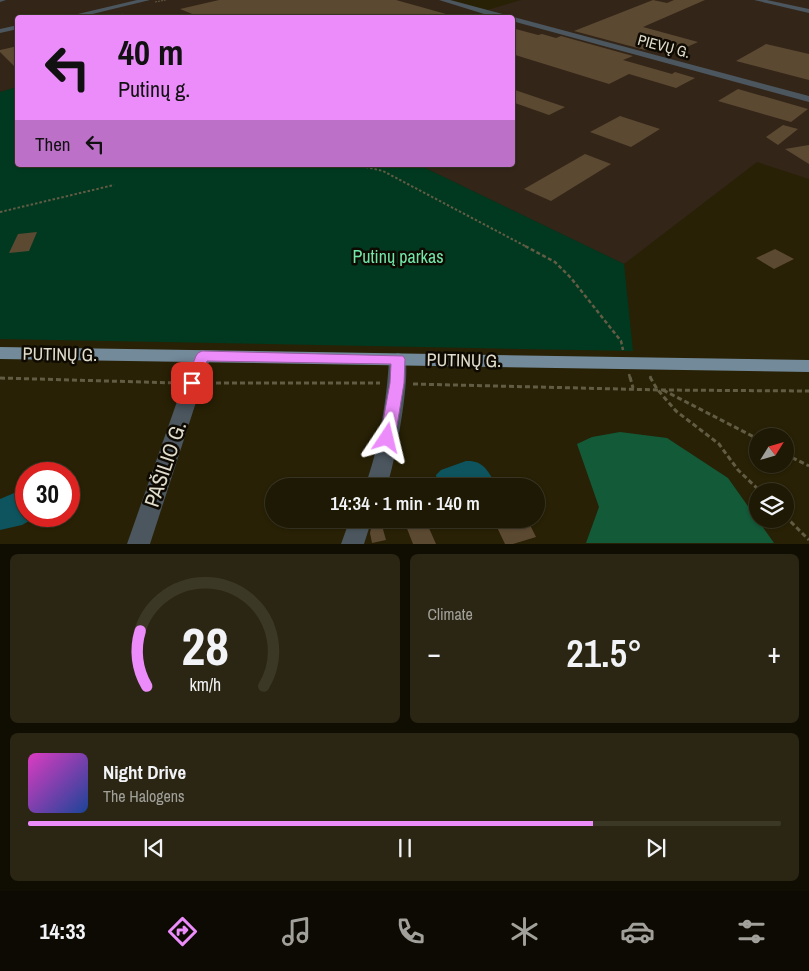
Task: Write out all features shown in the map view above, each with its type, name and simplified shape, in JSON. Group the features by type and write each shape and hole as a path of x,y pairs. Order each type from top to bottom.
{"main road":[{"name":"PUTINŲ G.","path":"0,352 809,366"}],"street":[{"path":"79,15 146,0"},
{"path":"442,0 496,15"},
{"path":"757,0 809,11"},
{"name":"PIEVŲ G.","path":"515,20 809,99"},
{"path":"0,31 15,28"},
{"name":"PAŠILIO G.","path":"138,544 202,356"},
{"path":"380,478 397,383 398,359"},
{"path":"352,544 358,528"}],"path":[{"path":"366,167 383,171 555,262 571,278 657,390 676,411 719,444 738,470 752,483"},
{"path":"0,212 114,185"},
{"path":"661,390 749,434"},
{"path":"794,458 809,466"},
{"path":"794,525 809,540"}],"shaded area":[{"path":"0,0 452,0 487,10 521,0 809,0 809,179 757,162 624,264 423,167 515,167 515,15 15,15 15,88 0,92"}],"green space":[{"name":"Putinų parkas","path":"15,88 15,167 423,167 624,264 633,351 0,339 0,92"},
{"path":"620,432 667,438 728,478 749,508 749,528 763,528 774,543 586,543 599,507 577,444 592,437"}],"water":[{"path":"466,461 472,461 484,466 492,478 437,478 436,475 441,470"},
{"path":"15,493 15,527 0,530 0,499"}],"building":[{"path":"219,0 396,0 446,14 195,15 180,9"},
{"path":"653,0 667,3 674,0 705,0 643,27 698,42 678,51 656,45 645,50 574,31"},
{"path":"515,29 556,38 561,36 633,56 623,60 672,74 675,72 695,78 676,88 629,74 609,84 515,55"},
{"path":"766,44 809,54 809,80 736,61"},
{"path":"15,47 15,67 0,52 0,50"},
{"path":"738,89 808,109 791,122 718,101"},
{"path":"515,90 565,107 549,115 515,103"},
{"path":"620,116 660,129 631,147 590,132"},
{"path":"783,125 798,129 778,145 766,137"},
{"path":"809,145 809,164 785,149"},
{"path":"585,154 611,164 551,201 524,189"},
{"path":"37,232 29,251 9,253 18,234"},
{"path":"775,249 794,259 774,269 756,258"},
{"path":"371,528 383,528 386,540 372,543"},
{"path":"407,528 429,528 436,544 413,544"},
{"path":"497,528 532,528 536,537 513,544 505,544"}],"route":[{"path":"192,383 202,356 398,359 397,383 387,438"}]}
